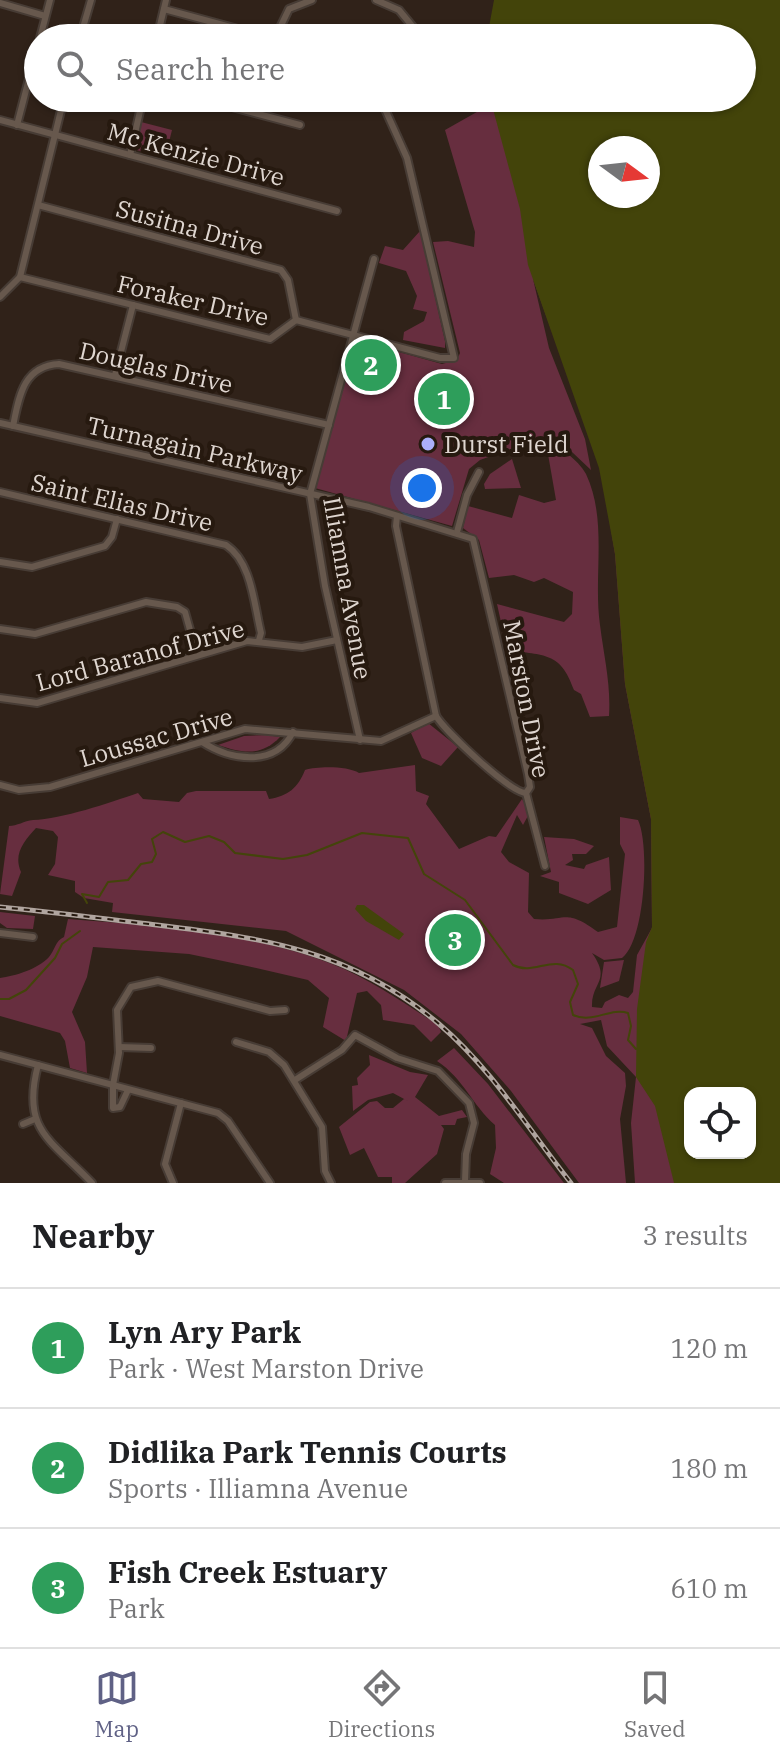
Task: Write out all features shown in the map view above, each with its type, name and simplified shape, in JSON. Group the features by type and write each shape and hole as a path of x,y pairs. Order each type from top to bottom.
{"street":[{"path":"43,24 50,0"},
{"path":"84,24 91,0"},
{"path":"160,24 166,0"},
{"path":"281,24 289,9 312,0"},
{"path":"376,0 399,10 411,24"},
{"path":"0,3 45,16"},
{"path":"164,9 220,24"},
{"path":"17,125 24,98"},
{"path":"0,297 20,277 61,112"},
{"path":"130,155 140,112"},
{"path":"251,112 300,125"},
{"name":"Foraker Drive","path":"20,277 270,339 296,320 440,358 454,358 407,158 386,112"},
{"name":"Mc Kenzie Drive","path":"0,120 337,211"},
{"name":"Susitna Drive","path":"38,205 281,270 288,280 296,320"},
{"name":"Illiamna Avenue","path":"360,740 337,640 310,494 374,259"},
{"path":"115,375 133,305"},
{"name":"Douglas Drive","path":"13,426 23,384 41,367 59,364 329,425"},
{"name":"Turnagain Parkway","path":"0,423 310,494 457,532 473,539"},
{"path":"457,532 467,495 479,472"},
{"name":"Saint Elias Drive","path":"0,492 221,543 235,551 244,566 261,633 259,640"},
{"path":"397,516 396,526 436,716 487,766 518,792 526,793"},
{"path":"0,562 32,567 105,546 112,537 117,519"},
{"name":"Marston Drive","path":"473,539 528,774 530,787 526,793 545,866"},
{"path":"0,629 35,634 151,602 183,610 197,655"},
{"name":"Lord Baranof Drive","path":"0,698 37,703 197,655 259,640 295,647 337,640"},
{"name":"Loussac Drive","path":"0,785 19,790 50,787 245,729 360,740 389,739 436,716"},
{"path":"202,742 216,750 257,758 283,745 293,732"},
{"path":"0,933 33,937"},
{"path":"128,1090 115,1109 111,1104 119,1047 118,1006 131,987 146,981 270,1011 285,1010"},
{"path":"295,1080 342,1050 355,1035 397,1058 438,1071 469,1103 474,1123 466,1154 465,1181"},
{"path":"236,1042 274,1055 295,1080 322,1127 325,1171 331,1183"},
{"path":"119,1047 151,1048"},
{"path":"0,1055 181,1103 225,1118 270,1183"},
{"path":"38,1065 30,1100 35,1119 92,1183"},
{"path":"173,1183 165,1164 181,1103"},
{"path":"23,1124 35,1119"},
{"path":"445,1183 480,1183"}],"shaded area":[{"path":"494,0 780,0 780,1183 674,1183 655,1106 636,1077 637,1009 646,942 652,927 651,819 625,684 615,554 599,468 528,265 520,209 494,112 756,112 756,24 490,24"},
{"path":"477,112 689,112 750,1087 684,1087 684,1159 756,1159 780,1183 635,1183 631,1123 636,1077 607,1046 601,1020 580,1024 592,1028 606,1056 625,1073 620,1119 626,1183 579,1183 511,1091 461,1034 404,990 286,931 112,912 113,903 84,898 75,892 75,881 48,875 55,864 58,837 53,831 36,828 19,854 21,872 12,896 0,894 9,826 71,814 138,793 143,799 179,802 187,793 196,791 266,791 269,799 292,790 305,770 325,767 359,773 415,765 416,791 429,796 426,804 459,849 489,836 496,837 522,799 530,812 523,825 517,815 501,852 509,862 529,873 528,912 534,919 571,918 598,932 617,927 625,854 620,844 620,817 638,820 642,832 644,870 636,933 622,958 604,960 592,953 601,976 592,1007 602,1008 605,1002 619,995 628,998 633,992 637,955 652,928 651,819 625,684 615,554 601,468 533,279 549,348 585,439 591,470 553,434 480,460 469,469 452,526 315,488 356,340 442,364 457,360 460,353 433,242 448,241 474,247 475,232 445,130"},
{"path":"141,122 172,130 165,158 133,149"},
{"path":"420,231 445,348 403,340 404,332 424,321 427,312 413,309 417,296 406,271 379,263 385,246 403,250"},
{"path":"545,437 578,464 593,492 598,530 598,606 609,716 590,717 581,694 574,690 569,677 556,662 541,655 507,649 497,604 564,622 572,614 573,592 544,578 534,582 514,575 489,578 479,540 463,528 468,506 512,518 519,495 544,503 556,500"},
{"path":"512,459 521,488 485,489 484,484 490,474"},
{"path":"428,723 458,747 441,766 422,758 411,733"},
{"path":"244,736 280,737 266,748 251,752 218,745"},
{"path":"544,837 574,839 594,846 586,854 572,854 573,860 565,865 584,869 586,865 609,857 611,890 588,904 559,893 559,882 540,876 551,872"},
{"path":"357,905 364,905 404,934 399,940 366,921 355,909"},
{"path":"0,912 35,916 33,929 7,928 0,923"},
{"path":"68,919 202,932 301,953 373,984 438,1025 441,1032 431,1042 414,1025 383,1020 381,1005 367,991 357,993 346,1041 323,1027 329,998 308,980 189,954 93,947 87,977 72,1012 85,1042 87,1073 70,1068 65,1041 60,1033 0,1016 0,978 26,971 44,961 64,937"},
{"path":"624,960 619,981 600,988 604,962"},
{"path":"454,1048 488,1084 564,1183 504,1183 490,1174 496,1148 495,1125 454,1076 437,1061"},
{"path":"369,1055 410,1072 428,1075 415,1097 439,1116 462,1110 467,1117 457,1119 455,1125 441,1125 444,1129 437,1154 405,1183 392,1183 392,1177 378,1177 364,1148 350,1155 339,1127 370,1102 377,1101 385,1108 393,1108 404,1099 417,1106 393,1093 368,1100 353,1111 352,1086 358,1085 357,1078 370,1065"}],"waterway":[{"path":"87,903 82,894 99,897 108,882 128,880 141,864 152,862 156,854 152,839 163,832 185,842 209,836 224,842 235,853 283,859 307,855 362,833 408,838 424,874 465,900 513,965 528,968 558,964 573,970 578,984 570,1002 573,1015 588,1018 615,1012 628,1013 631,1026 628,1040 636,1049"},
{"path":"0,999 9,999 26,990 55,958 62,944 80,931"}],"railway":[{"path":"0,907 157,925 271,943 340,964 374,980 407,999 458,1041 493,1080 571,1183"}],"place":[{"name":"Didlika Park Tennis Courts","path":"371,365"},
{"name":"Lyn Ary Park","path":"444,399"},
{"name":"Durst Field","path":"428,444"},
{"name":"Fish Creek Estuary","path":"455,940"}]}
